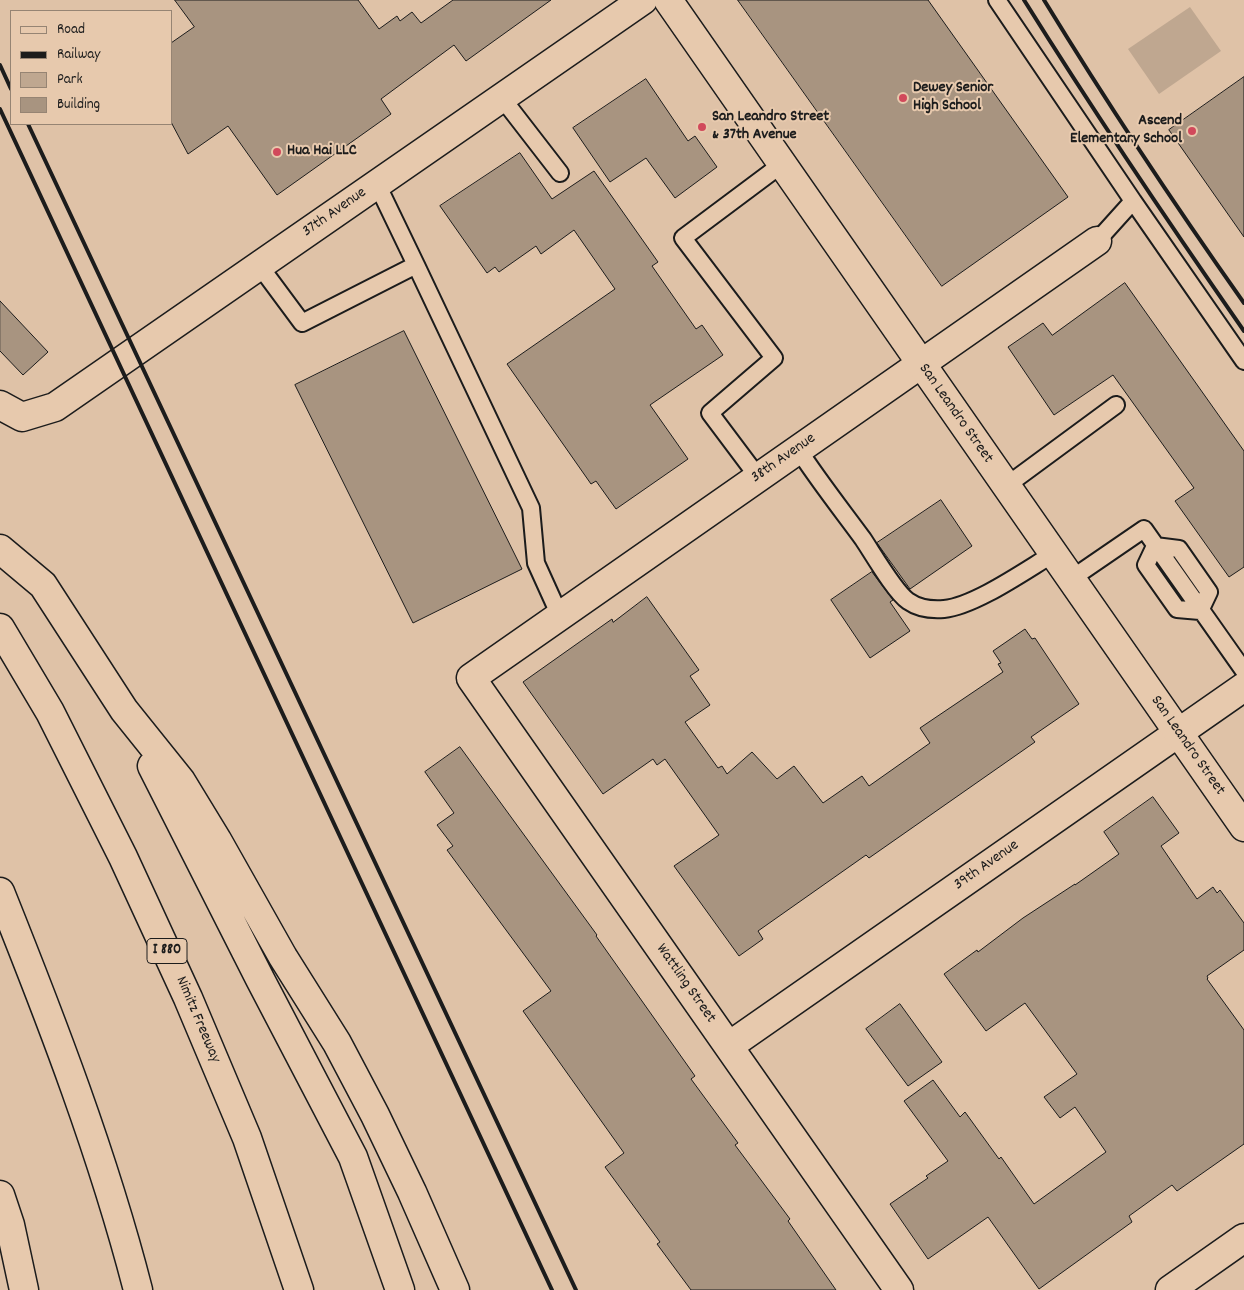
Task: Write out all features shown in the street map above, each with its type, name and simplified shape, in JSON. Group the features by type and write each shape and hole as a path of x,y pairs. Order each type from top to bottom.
{"main road":[{"name":"37th Avenue","path":"11,411 54,407 643,0"},
{"name":"San Leandro Street","path":"668,0 1244,827"},
{"name":"38th Avenue","path":"470,678 1097,241"},
{"path":"0,549 43,585 124,710 181,781 283,956 337,1043 375,1115 412,1192 455,1290"},
{"name":"Nimitz Freeway","path":"0,628 50,712 123,857 188,998 247,1138 299,1290"},
{"name":"Wattling Street","path":"470,678 899,1290"},
{"name":"39th Avenue","path":"729,1046 1244,687"},
{"path":"124,710 264,987 353,1157 400,1290"},
{"path":"0,892 45,1003 91,1132 138,1290"},
{"path":"0,1194 10,1225 24,1290"},
{"path":"1170,1290 1244,1238"}],"lane":[{"path":"997,0 1244,361"},
{"path":"502,98 560,173"},
{"path":"758,477 710,412 774,358 683,238 782,164"},
{"path":"377,184 531,508 536,563 560,616"},
{"path":"1097,241 1134,201"},
{"path":"259,265 302,324 416,265"},
{"path":"1006,486 1116,405"},
{"path":"798,448 894,585 906,600 916,606 929,609 946,609 966,603 1005,583 1053,554"},
{"path":"1071,579 1144,529 1244,671"}],"green space":[{"path":"1190,7 1221,51 1159,94 1128,49"}],"building":[{"path":"175,0 358,0 379,29 397,16 400,21 412,12 421,23 453,0 551,0 466,61 454,45 381,99 391,114 277,195 228,126 188,154 172,124 172,42 194,27"},
{"name":"Dewey Senior High School","path":"738,0 928,0 1068,197 942,286"},
{"path":"1244,77 1244,237 1169,130"},
{"path":"646,79 688,141 695,136 717,167 675,198 646,158 610,182 573,128"},
{"path":"520,153 552,199 594,171 658,262 652,266 696,329 702,325 723,355 650,405 688,459 616,509 596,481 591,484 507,364 615,289 574,230 541,254 536,246 499,272 495,267 487,273 440,206"},
{"path":"1125,283 1244,451 1244,567 1229,577 1175,501 1194,488 1113,375 1054,415 1008,347 1043,323 1052,335"},
{"path":"0,301 48,352 23,375 0,351"},
{"path":"404,331 522,569 413,623 295,385"},
{"path":"941,500 972,546 910,589 877,543"},
{"path":"872,572 893,600 890,602 910,631 870,658 831,600"},
{"path":"647,597 699,670 690,676 710,705 685,722 718,768 722,766 727,774 752,752 777,779 794,766 823,803 862,776 869,786 930,743 920,728 1003,672 998,664 1001,663 993,651 1025,629 1032,639 1035,638 1079,704 1031,737 1035,742 869,858 866,855 758,931 763,939 739,956 674,866 719,835 665,759 657,765 653,759 603,794 523,682 612,619 613,622"},
{"path":"460,747 597,935 695,1076 691,1079 738,1143 735,1145 790,1219 788,1221 836,1290 691,1290 657,1244 660,1242 605,1167 624,1153 523,1011 551,991 447,850 453,846 437,825 454,813 425,772"},
{"path":"1153,797 1179,833 1161,846 1197,899 1213,887 1217,893 1220,890 1244,923 1244,950 1207,976 1207,979 1244,1030 1244,1144 1177,1191 1172,1185 1129,1216 1132,1222 1039,1289 988,1217 928,1259 890,1204 928,1178 926,1176 948,1161 904,1101 933,1080 960,1117 965,1112 999,1159 1001,1157 1034,1204 1106,1152 1075,1107 1060,1118 1044,1097 1077,1074 1025,1003 986,1031 944,974 977,950 978,952 1023,918 1119,854 1104,832"},
{"path":"900,1004 942,1062 908,1086 866,1029"}],"railway":[{"path":"1024,0 1132,167 1244,331"},
{"path":"1044,0 1141,153 1244,303"},
{"path":"0,65 10,87"},
{"path":"0,109 552,1290"},
{"path":"28,125 576,1290"}],"place":[{"name":"Dewey Senior High School","path":"903,98"},
{"name":"San Leandro Street & 37th Avenue","path":"702,127"},
{"name":"Ascend Elementary School","path":"1192,131"},
{"name":"Hua Hai LLC","path":"277,152"}]}
